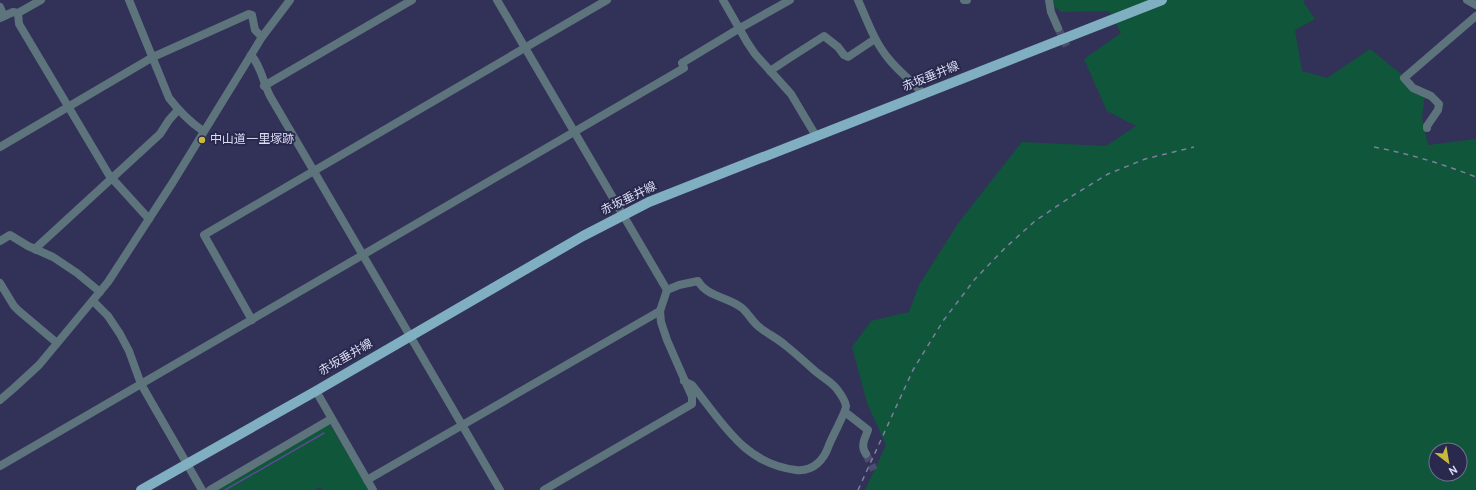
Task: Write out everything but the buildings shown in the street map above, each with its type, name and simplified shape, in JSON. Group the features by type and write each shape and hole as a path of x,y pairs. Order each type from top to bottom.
{"main road":[{"name":"赤坂垂井線","path":"141,490 316,391 583,236 649,202 1162,0"}],"street":[{"path":"0,7 2,17 13,12 18,13 41,0"},
{"path":"128,0 169,98 178,110 203,132"},
{"path":"0,400 38,365 100,292 120,265 262,37 290,0"},
{"path":"264,86 412,0"},
{"path":"497,0 667,290 660,311 661,322 667,340 692,397 692,404 544,490"},
{"path":"252,320 204,235 607,0"},
{"path":"724,0 755,54 791,94 816,136"},
{"path":"0,466 574,133 684,68 682,63 790,0"},
{"path":"858,0 875,39 888,59 914,83 923,94"},
{"path":"1049,0 1051,12 1058,28"},
{"path":"1467,0 1476,5"},
{"path":"18,13 20,24 111,179 149,219"},
{"path":"0,147 153,57 249,14 252,15 255,30 262,37"},
{"path":"1427,128 1438,110 1439,104 1431,96 1413,88 1404,78 1476,16"},
{"path":"770,71 824,36 838,47 844,56 848,57 875,39"},
{"path":"251,55 255,60 264,86 500,490"},
{"path":"36,250 37,247 160,134 178,110"},
{"path":"0,241 10,235 36,250 54,257 100,292"},
{"path":"667,290 679,285 698,282 708,292 728,299 742,308 758,326 785,344 835,387 845,401 845,412 836,428 828,451 818,464 809,469 789,469 766,462 751,452 728,432 692,385 684,381"},
{"path":"0,283 14,306 57,343"},
{"path":"92,301 108,316 120,334 129,351 141,384 202,490"},
{"path":"367,480 660,311"},
{"path":"316,391 373,490"},
{"path":"845,412 868,430 863,441 864,451 866,454"},
{"path":"210,490 331,419"}],"green space":[{"path":"1053,0 1304,0 1304,3 1315,19 1295,30 1302,71 1327,78 1370,49 1425,93 1422,118 1428,145 1476,139 1476,490 865,490 886,445 867,403 852,347 871,321 909,312 919,285 959,222 1022,142 1106,146 1136,126 1107,111 1084,59 1121,33 1109,11 1061,12 1055,7"},
{"path":"329,423 369,490 322,490 320,487 315,490 216,490"}],"waterway":[{"path":"225,490 324,433"}],"tunnel":[{"path":"1058,28 1068,49"},
{"path":"866,454 874,470"}],"railway":[{"path":"858,490 913,370 943,321 975,279 1005,248 1035,221 1108,174 1145,159 1194,147"},
{"path":"1374,147 1426,160 1476,177"}],"place":[{"name":"中山道一里塚跡","path":"202,140"}]}
